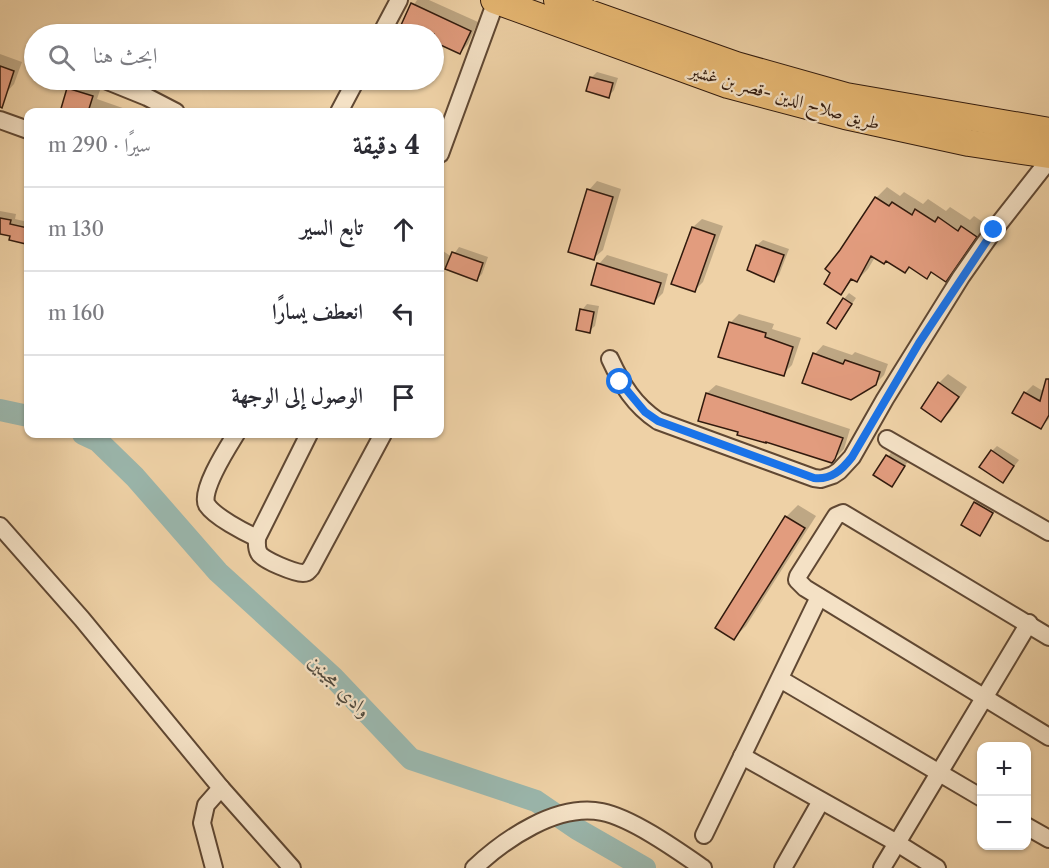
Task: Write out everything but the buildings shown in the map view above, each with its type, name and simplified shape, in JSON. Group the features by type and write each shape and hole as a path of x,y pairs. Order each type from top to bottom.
{"highway":[{"name":"طريق صلاح الدين -قصر بن غشير","path":"495,1 728,85 845,116 969,143 1049,155"},
{"path":"569,3 736,65 846,96 1049,131"}],"street":[{"path":"386,24 399,0"},
{"path":"444,143 495,1"},
{"path":"130,90 168,108"},
{"path":"341,108 351,90"},
{"path":"0,120 24,129"},
{"path":"610,359 620,382 633,400 658,421 814,478 828,478 840,471 852,457 896,380 962,277 994,230 1049,160"},
{"path":"234,438 207,485 204,497 206,504 213,511 257,538"},
{"path":"307,438 257,538 258,551 261,556 297,573 307,572 381,438"},
{"path":"887,439 1049,532"},
{"path":"1049,637 843,513 836,516 797,580 819,597 1049,737"},
{"path":"0,526 82,619 220,788 292,868"},
{"path":"704,835 819,597"},
{"path":"882,868 1029,623"},
{"path":"780,679 978,796"},
{"path":"742,756 937,868"},
{"path":"214,868 202,823 206,805 220,788"},
{"path":"783,868 821,801"},
{"path":"474,868 512,836 572,812 587,810 619,817 703,868"},
{"path":"1031,829 1049,839"}],"waterway":[{"name":"وادي مجينين","path":"0,410 24,415"},
{"name":"وادي مجينين","path":"92,438 98,441 135,477 218,572 333,677 411,759 536,801 577,829 645,868"}],"route":[{"path":"620,382 633,400 658,421 814,478 828,478 840,471 852,457 919,343 994,230"}]}
